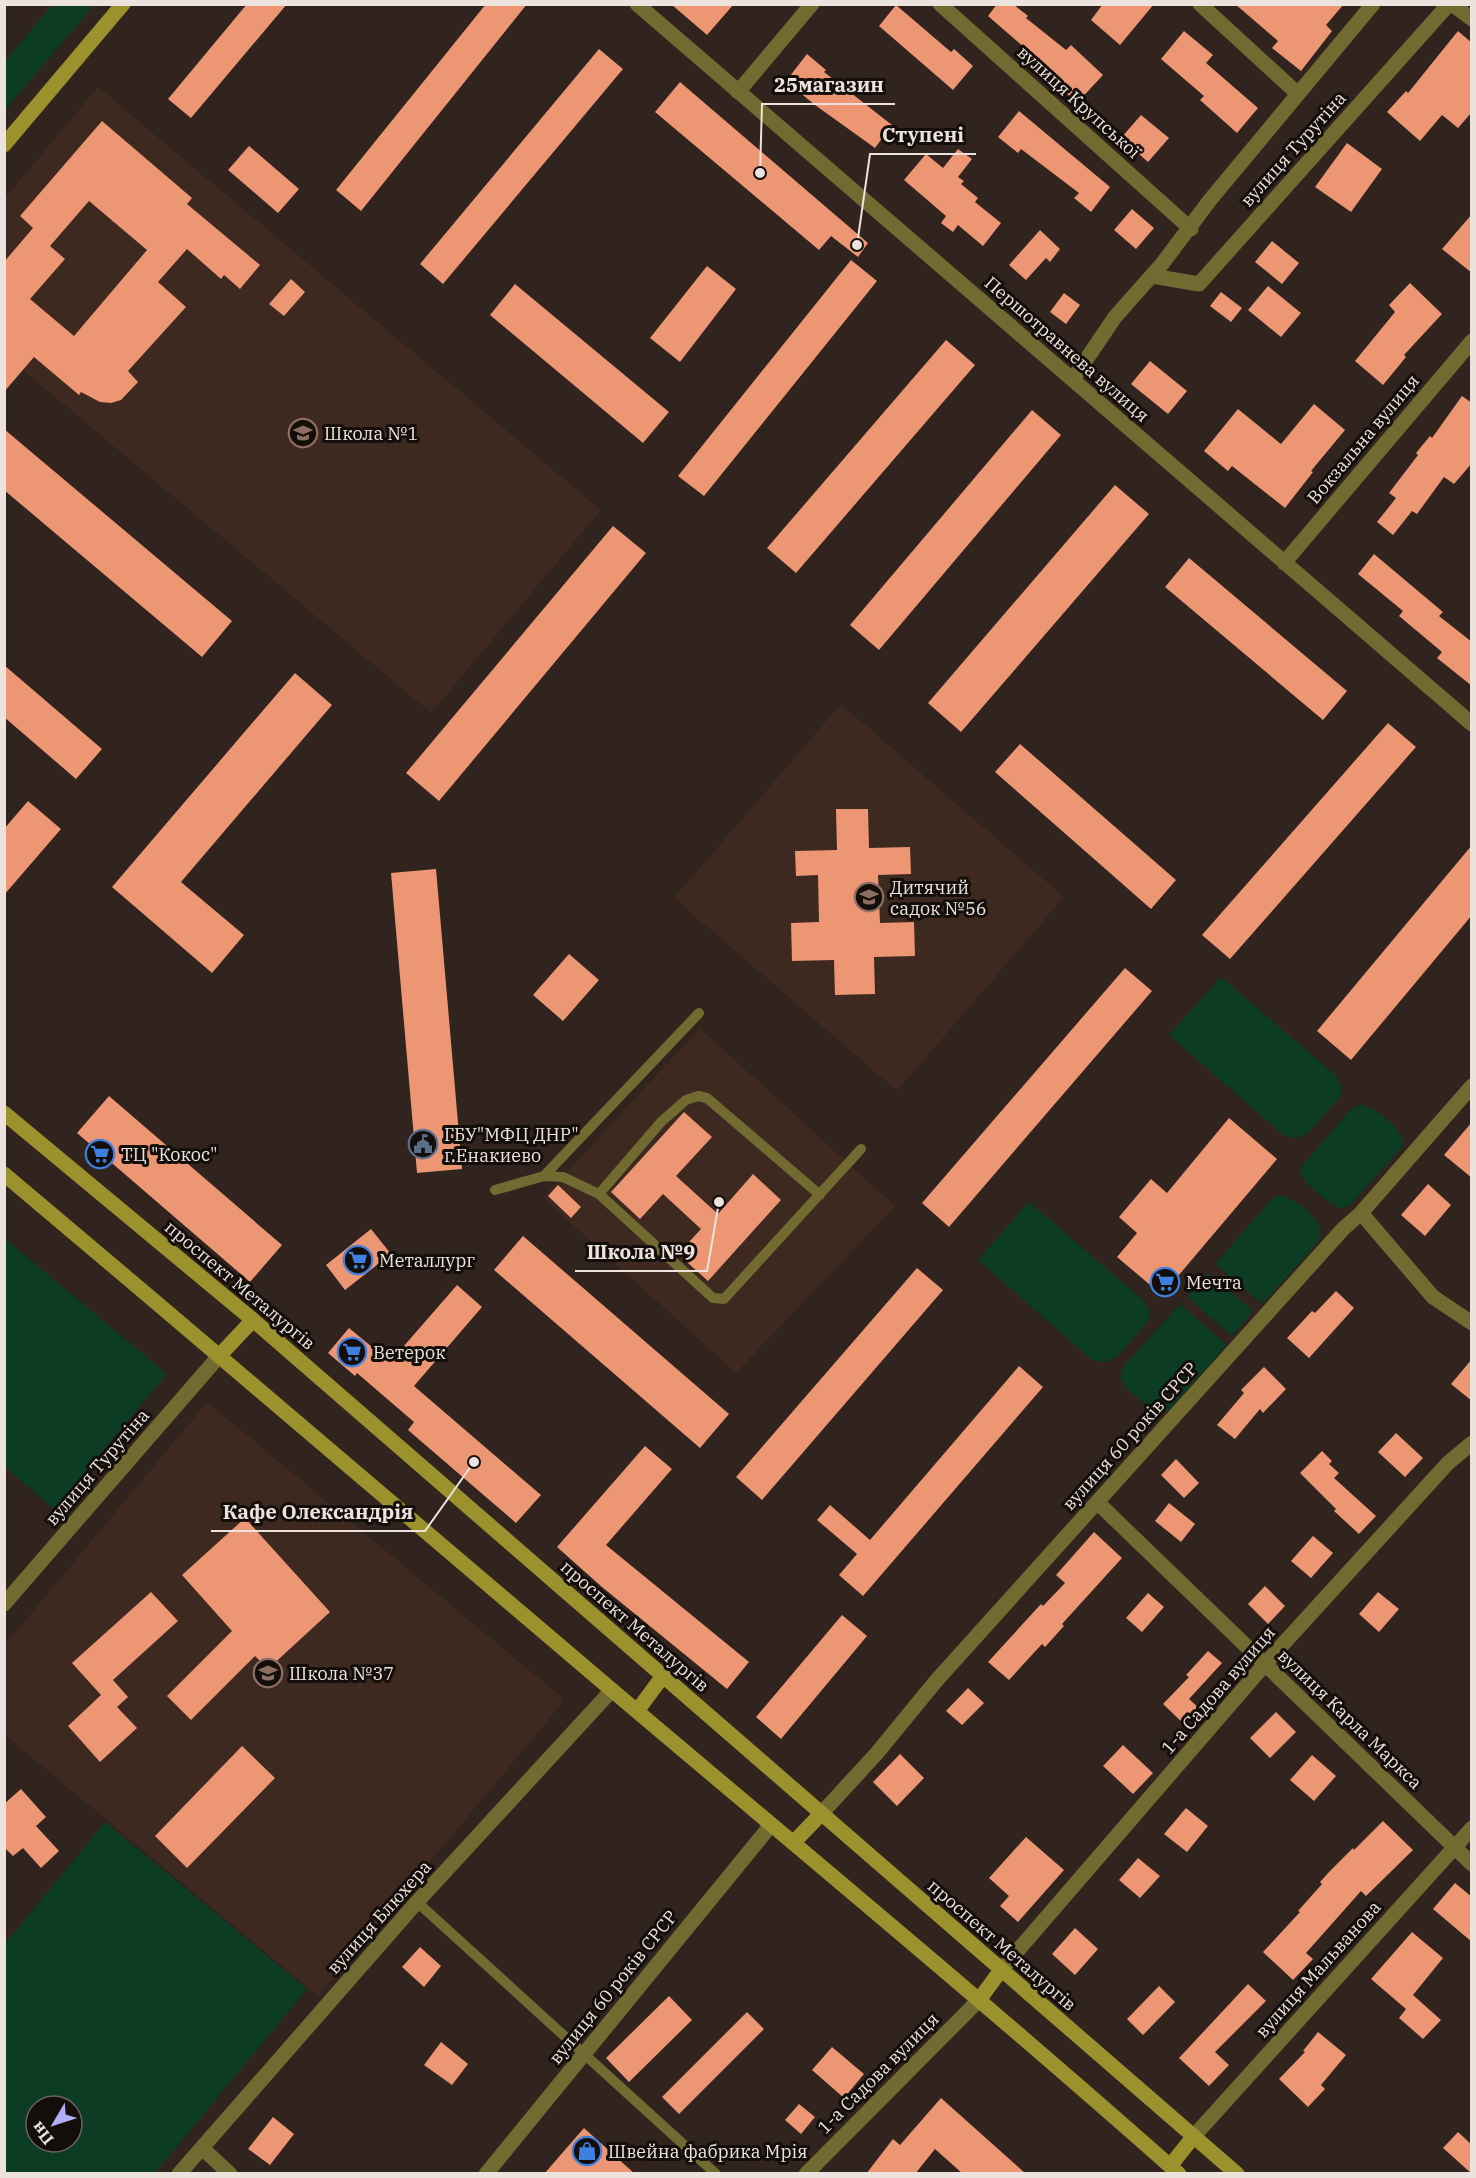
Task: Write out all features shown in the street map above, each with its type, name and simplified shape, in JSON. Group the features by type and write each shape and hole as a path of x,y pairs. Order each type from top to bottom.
{"street":[{"path":"4,145 123,4"},
{"name":"Першотравнева вулиця","path":"637,4 1472,724"},
{"path":"738,92 812,4"},
{"name":"вулиця Крупської","path":"940,4 1190,228"},
{"path":"1200,4 1298,94"},
{"name":"вулиця Турутіна","path":"1073,379 1115,317 1152,276 1210,200 1373,4"},
{"path":"1450,4 1472,19"},
{"name":"вулиця Турутіна","path":"1152,276 1199,285 1450,4"},
{"name":"Вокзальна вулиця","path":"1284,563 1472,340"},
{"name":"вулиця 60 років СРСР","path":"821,1814 877,1753 936,1681 1342,1229 1361,1213 1472,1086"},
{"name":"проспект Металургів","path":"4,1113 253,1320 1237,2174"},
{"path":"4,1174 979,2000 1174,2170 1194,2136"},
{"path":"1361,1213 1433,1297 1472,1323"},
{"path":"220,1355 253,1320"},
{"name":"вулиця Турутіна","path":"4,1604 220,1355"},
{"name":"1-а Садова вулиця","path":"1001,1970 1265,1664 1448,1463 1472,1443"},
{"name":"вулиця Карла Маркса","path":"1097,1502 1472,1864"},
{"path":"637,1711 663,1676"},
{"name":"вулиця Блюхера","path":"179,2174 417,1902 612,1690"},
{"path":"793,1843 821,1814"},
{"name":"вулиця 60 років СРСР","path":"486,2174 771,1825"},
{"name":"вулиця Мальванова","path":"1194,2136 1472,1828"},
{"path":"979,2000 1001,1970"},
{"name":"1-а Садова вулиця","path":"806,2174 979,2000"},
{"path":"202,2148 230,2174"}],"lane":[{"path":"544,1176 699,1013"},
{"path":"598,1194 662,1122 686,1100 698,1096 707,1098 820,1195"},
{"path":"495,1190 544,1176 563,1176 598,1194 713,1298 720,1300 728,1297 861,1149"},
{"path":"417,1902 716,2174"}],"shaded area":[{"name":"Школа №1","path":"98,87 601,510 431,713 5,355 5,198"},
{"name":"Дитячий садок №56","path":"841,704 1064,897 897,1091 674,898"},
{"path":"700,1028 895,1206 736,1373 543,1198"},
{"name":"Школа №37","path":"207,1402 565,1700 318,1996 5,1735 5,1645"}],"green space":[{"path":"52,5 94,5 5,110 5,61"},
{"path":"1221,977 1335,1075 1341,1085 1341,1096 1309,1132 1296,1138 1283,1135 1169,1035"},
{"path":"1361,1104 1387,1119 1397,1130 1403,1142 1400,1150 1350,1205 1341,1209 1319,1194 1300,1174 1302,1166 1351,1109"},
{"path":"1280,1195 1295,1202 1315,1219 1319,1226 1319,1241 1262,1304 1215,1264 1271,1200"},
{"path":"1029,1202 1143,1300 1149,1310 1149,1320 1117,1357 1105,1362 1092,1360 978,1260"},
{"path":"4,1238 167,1374 54,1509 5,1467"},
{"path":"1208,1273 1253,1311 1232,1336 1187,1297"},
{"path":"1180,1304 1227,1345 1170,1409 1163,1414 1156,1413 1125,1387 1120,1377 1123,1367"},
{"path":"105,1822 307,1989 155,2173 5,2173 5,1944"}],"building":[{"path":"247,4 287,4 191,118 168,99"},
{"path":"486,4 527,4 361,211 336,190"},
{"path":"671,4 734,4 707,35"},
{"path":"997,4 1013,4 1028,16 1026,18 1066,50 1071,45 1103,75 1077,103 1045,73 1049,69 988,16"},
{"path":"1103,4 1154,4 1120,45 1091,20"},
{"path":"1235,4 1344,4 1326,25 1332,31 1301,71 1272,48 1278,41"},
{"path":"896,5 951,52 954,49 973,66 953,90 879,26"},
{"path":"1184,31 1213,55 1206,63 1258,108 1237,133 1200,100 1204,96 1161,59"},
{"path":"1458,31 1472,43 1472,112 1458,128 1442,115 1420,141 1387,112 1406,91 1408,93"},
{"path":"599,49 623,69 443,284 420,264"},
{"path":"807,54 826,70 824,72 892,125 875,148 786,81"},
{"path":"680,82 868,243 858,257 831,236 819,250 655,112"},
{"path":"1019,111 1110,187 1091,212 1074,198 1079,193 1021,149 1018,153 998,137"},
{"path":"1141,115 1169,138 1148,162 1121,138"},
{"path":"102,121 192,198 187,204 260,265 240,289 224,275 221,279 187,249 158,282 186,307 128,371 138,382 121,400 111,403 100,402 81,392 79,395 34,357 4,392 4,262 33,228 20,216","holes":["89,201 147,250 74,336 30,299 65,259 50,246"]},
{"path":"1347,143 1382,169 1351,212 1315,187"},
{"path":"249,146 299,189 278,213 228,170"},
{"path":"958,149 972,159 958,177 964,181 961,184 978,198 975,202 1001,223 983,246 958,225 953,232 941,223 946,216 904,180 926,154 943,168"},
{"path":"1132,209 1154,228 1136,249 1114,230"},
{"path":"1472,214 1472,273 1442,249"},
{"path":"1040,230 1060,249 1050,262 1046,258 1026,280 1009,265"},
{"path":"1272,241 1299,263 1282,284 1255,262"},
{"path":"851,260 877,281 704,496 678,476"},
{"path":"707,266 736,289 680,362 650,338"},
{"path":"291,279 305,292 284,316 269,304"},
{"path":"1410,283 1442,314 1404,355 1406,357 1383,385 1355,361 1395,312 1389,305"},
{"path":"515,284 669,412 643,443 490,315"},
{"path":"1268,286 1301,313 1281,337 1248,310"},
{"path":"1221,292 1242,308 1231,322 1210,306"},
{"path":"1064,293 1080,305 1066,324 1050,312"},
{"path":"946,340 975,365 796,573 767,548"},
{"path":"1150,361 1187,391 1168,414 1131,384"},
{"path":"1462,396 1472,403 1472,463 1454,484 1444,477 1417,514 1412,511 1393,535 1377,522 1396,498 1389,493 1418,455 1416,453 1430,436 1432,438"},
{"path":"1314,404 1345,430 1311,471 1313,472 1285,508 1232,466 1228,471 1204,451 1238,409 1281,444"},
{"path":"1032,410 1061,435 879,650 850,625"},
{"path":"4,429 232,621 202,657 4,490"},
{"path":"1115,485 1149,514 961,732 928,703"},
{"path":"613,526 646,553 439,801 406,773"},
{"path":"1374,554 1443,612 1439,616 1472,642 1472,686 1437,658 1442,652 1399,616 1403,611 1358,574"},
{"path":"1189,558 1347,691 1323,720 1165,587"},
{"path":"4,665 102,749 76,779 4,717"},
{"path":"295,673 332,705 181,882 244,935 212,973 112,887"},
{"path":"1388,723 1416,747 1230,959 1202,935"},
{"path":"1020,744 1176,880 1151,909 995,772"},
{"path":"28,801 61,829 4,895 4,829"},
{"path":"836,809 868,809 869,848 910,847 911,874 878,875 880,923 914,922 915,956 874,957 875,994 835,995 834,960 792,961 791,923 819,922 818,875 796,876 795,851 837,850"},
{"path":"1472,845 1472,915 1351,1060 1317,1031"},
{"path":"436,869 462,1169 417,1173 391,873"},
{"path":"569,954 599,980 563,1021 533,995"},
{"path":"1125,968 1152,991 949,1227 922,1203"},
{"path":"109,1096 282,1245 250,1282 77,1133"},
{"path":"684,1112 712,1137 676,1176 718,1214 753,1174 781,1200 708,1281 678,1254 701,1229 663,1194 640,1219 611,1192"},
{"path":"1229,1118 1277,1159 1162,1295 1117,1257 1137,1233 1119,1217 1151,1179 1167,1193"},
{"path":"1472,1122 1472,1178 1444,1155"},
{"path":"1428,1184 1451,1205 1425,1236 1401,1215"},
{"path":"558,1185 581,1207 571,1218 548,1196"},
{"name":"Металлург","path":"371,1229 391,1254 345,1290 326,1265"},
{"path":"523,1236 729,1414 700,1448 494,1270"},
{"path":"917,1268 943,1290 762,1500 736,1477"},
{"path":"457,1285 482,1307 414,1386 541,1495 516,1523 408,1430 414,1422 357,1373 355,1376 328,1353 349,1328 390,1362"},
{"path":"1336,1291 1354,1308 1309,1358 1287,1338 1312,1311 1315,1313"},
{"path":"1472,1359 1472,1401 1451,1384"},
{"path":"1019,1366 1043,1387 863,1596 839,1575 857,1554 817,1520 830,1505 870,1540"},
{"path":"1264,1367 1286,1389 1263,1413 1260,1409 1235,1439 1217,1425 1244,1393 1241,1390"},
{"path":"1396,1433 1423,1458 1405,1477 1378,1452"},
{"path":"645,1446 672,1469 606,1545 749,1662 727,1689 602,1587 557,1547"},
{"path":"1322,1451 1332,1461 1329,1464 1339,1473 1334,1478 1376,1516 1359,1534 1334,1511 1336,1509 1300,1473"},
{"path":"1176,1459 1199,1483 1184,1498 1161,1475"},
{"path":"1169,1503 1195,1524 1181,1542 1155,1521"},
{"path":"245,1518 330,1612 268,1669 255,1656 191,1720 167,1696 232,1631 182,1575"},
{"path":"1094,1532 1122,1558 1062,1624 1064,1626 1045,1647 1042,1644 1009,1680 988,1662 1041,1604 1043,1606 1065,1583 1056,1575"},
{"path":"1313,1536 1333,1553 1311,1578 1291,1561"},
{"path":"1265,1586 1285,1606 1268,1624 1248,1604"},
{"path":"151,1592 178,1621 113,1680 128,1697 117,1707 137,1728 100,1762 68,1726 101,1695 72,1663"},
{"path":"1378,1592 1399,1609 1379,1632 1359,1614"},
{"path":"1148,1593 1164,1607 1142,1632 1126,1618"},
{"path":"842,1615 867,1636 781,1739 756,1717"},
{"path":"1208,1651 1222,1663 1189,1699 1200,1709 1185,1725 1163,1704 1189,1677 1186,1675"},
{"path":"968,1688 984,1703 962,1725 946,1711"},
{"path":"1276,1712 1296,1732 1270,1758 1250,1738"},
{"path":"1123,1745 1153,1773 1133,1794 1103,1766"},
{"path":"242,1746 275,1778 187,1868 155,1836"},
{"path":"900,1754 924,1778 897,1806 873,1782"},
{"path":"1312,1755 1336,1776 1314,1801 1290,1780"},
{"path":"21,1789 46,1817 36,1826 59,1851 41,1868 23,1848 13,1856 4,1847 4,1804"},
{"path":"1186,1808 1208,1826 1187,1852 1164,1834"},
{"path":"1383,1821 1413,1850 1366,1896 1361,1891 1306,1953 1313,1959 1293,1980 1263,1952 1300,1912 1298,1911 1322,1884 1320,1882 1330,1871"},
{"path":"1026,1837 1064,1870 1018,1922 1000,1906 1009,1896 989,1878"},
{"path":"1138,1858 1160,1876 1140,1898 1119,1880"},
{"path":"1455,1883 1472,1897 1472,1942 1433,1909"},
{"path":"1075,1928 1098,1949 1075,1975 1052,1954"},
{"path":"1412,1932 1443,1958 1413,1995 1441,2020 1423,2039 1399,2018 1406,2009 1371,1979"},
{"path":"420,1947 441,1966 424,1987 402,1967"},
{"path":"1248,1984 1266,2001 1215,2052 1229,2065 1209,2086 1179,2058"},
{"path":"1159,1986 1175,2002 1143,2035 1127,2019"},
{"path":"669,1996 692,2020 629,2082 606,2058"},
{"path":"747,2012 764,2029 679,2114 662,2097"},
{"path":"1318,2032 1346,2055 1321,2085 1325,2089 1308,2107 1279,2079 1305,2052 1303,2051"},
{"path":"441,2042 468,2064 452,2085 424,2065"},
{"path":"832,2047 864,2074 844,2098 812,2070"},
{"path":"941,2098 1026,2174 963,2174 935,2149 915,2174 866,2174 893,2139 900,2145"},
{"path":"799,2104 815,2117 801,2134 785,2120"},
{"path":"273,2117 294,2134 270,2165 248,2149"},
{"name":"Швейна фабрика Мрія","path":"584,2128 635,2174 544,2174"},
{"path":"1458,2132 1472,2145 1472,2174 1443,2148"}],"place":[{"name":"25магазин","path":"760,173"},
{"name":"Ступені","path":"857,245"},
{"name":"Школа №1","path":"303,433"},
{"name":"Дитячий садок №56","path":"869,897"},
{"name":"ГБУ\"МФЦ ДНР\" г.Енакиево","path":"423,1144"},
{"name":"ТЦ \"Кокос\"","path":"100,1154"},
{"name":"Школа №9","path":"719,1202"},
{"name":"Металлург","path":"358,1260"},
{"name":"Мечта","path":"1165,1282"},
{"name":"Ветерок","path":"352,1352"},
{"name":"Кафе Олександрія","path":"474,1462"},
{"name":"Школа №37","path":"268,1673"},
{"name":"Швейна фабрика Мрія","path":"587,2151"}]}
